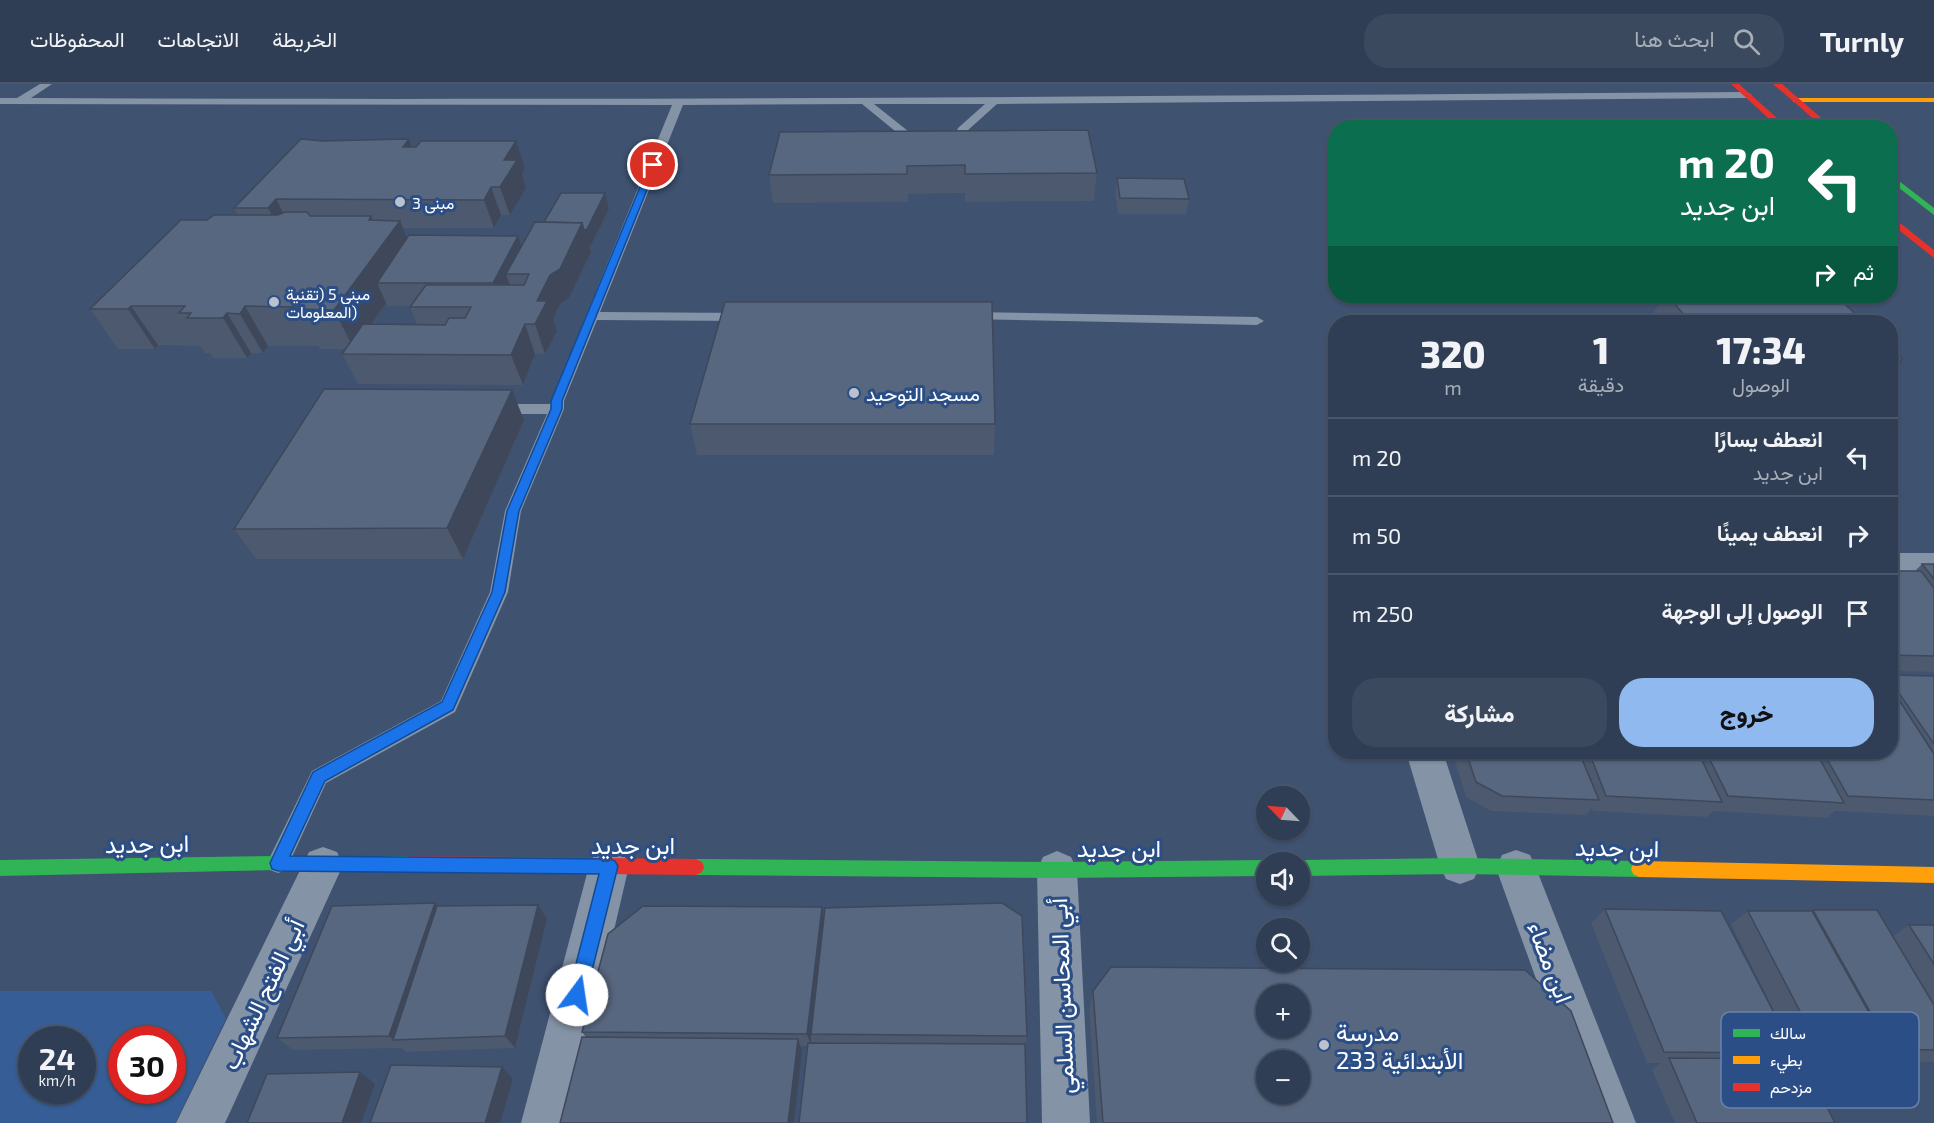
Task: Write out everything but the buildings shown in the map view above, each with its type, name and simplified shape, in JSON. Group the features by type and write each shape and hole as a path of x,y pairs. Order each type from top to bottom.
{"street":[{"path":"1736,84 1775,120"},
{"path":"1777,84 1820,120"},
{"path":"1816,87 1839,92 1934,93"},
{"path":"1796,100 1934,100"},
{"path":"1898,183 1934,212"},
{"path":"1898,225 1934,255"},
{"path":"1898,564 1934,564"},
{"path":"1427,759 1460,866"},
{"name":"ابن جديد","path":"0,868 278,863 1057,870 1256,868"},
{"name":"أبي الفتح الشهاب","path":"201,1123 323,865"},
{"path":"546,1123 609,866"},
{"name":"ابن جديد","path":"1310,868 1460,866 1934,875"},
{"name":"ابن مضاء","path":"1516,868 1612,1123"},
{"name":"أبي المحاسن السلمي","path":"1057,870 1065,1123"}],"lane":[{"path":"18,102 47,84"},
{"path":"1388,84 1397,99"},
{"path":"1400,84 1410,98"},
{"path":"0,101 865,102 915,97 994,101 1749,97"},
{"path":"278,863 319,777 448,706 499,592 513,511 557,409 557,401 679,101"},
{"path":"865,102 910,138 964,142 962,130 994,101"},
{"path":"593,316 764,316"},
{"path":"956,316 1257,321"},
{"path":"485,408 557,409"}],"shaded area":[{"path":"0,991 211,991 226,1018 186,1100 186,1026 108,1026 108,1104 184,1104 175,1123 0,1123"}],"traffic: fast":[{"path":"1898,183 1934,212"},
{"path":"0,868 278,863 407,864"},
{"path":"1310,868 1460,866 1639,869"},
{"path":"696,867 1057,870 1256,868"}],"traffic: slow":[{"path":"1796,100 1934,100"},
{"path":"1639,869 1934,875"}],"traffic: jam":[{"path":"1735,84 1775,120"},
{"path":"1777,84 1820,120"},
{"path":"1898,225 1934,255"},
{"path":"407,864 696,867"}],"place":[{"name":"مبنى 3","path":"400,202"},
{"name":"مبنى 5 (تقنية المعلومات)","path":"274,302"},
{"name":"مسجد التوحيد","path":"854,393"},
{"name":"مدرسة الأبتدائية 233","path":"1324,1045"}],"route":[{"path":"577,995 609,866 278,863 319,777 448,706 499,592 513,511 557,409 557,401 653,165"}]}
